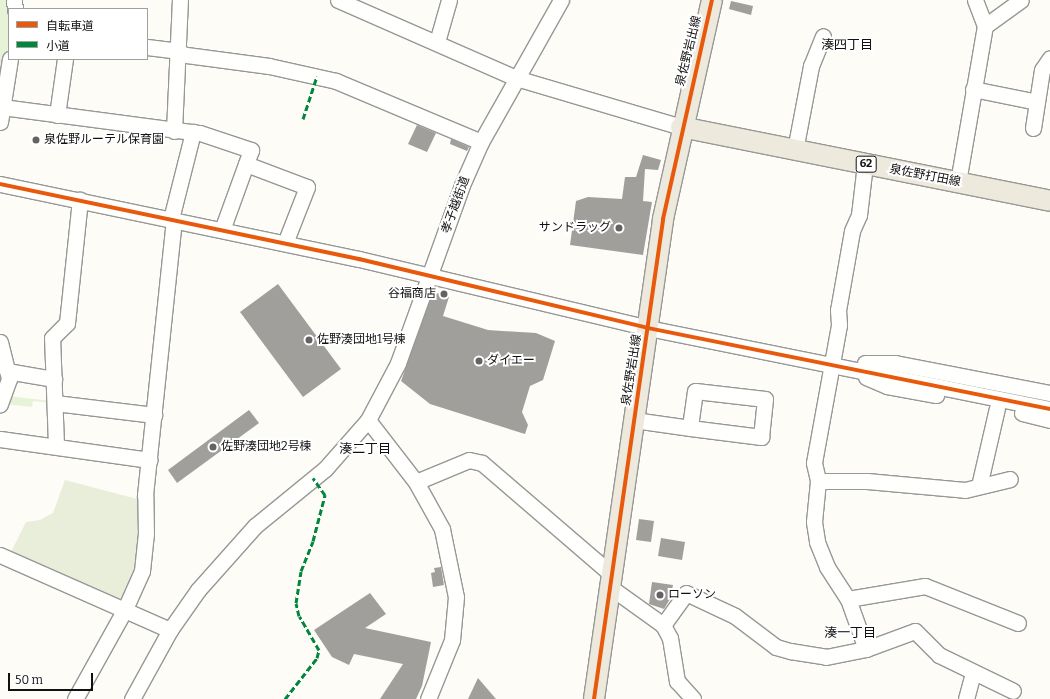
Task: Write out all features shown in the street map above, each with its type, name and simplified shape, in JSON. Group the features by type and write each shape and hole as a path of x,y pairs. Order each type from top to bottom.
{"main road":[{"name":"泉佐野岩出線","path":"594,699 663,219 681,127 712,0"},
{"name":"泉佐野打田線","path":"681,127 1050,201"}],"street":[{"path":"174,131 180,52 180,0"},
{"path":"437,42 449,0"},
{"name":"孝子越街道","path":"132,699 170,630 198,590 255,526 325,469 368,420 398,363 462,185 481,142 561,0"},
{"path":"958,182 985,26 975,0"},
{"path":"985,26 1021,0"},
{"path":"346,1 516,78 681,127"},
{"path":"795,150 811,66 823,36"},
{"path":"148,47 269,66 336,81 481,142"},
{"path":"1033,128 1042,70 1050,58"},
{"path":"10,60 1,114 57,115 174,131 193,132 251,150 222,230"},
{"path":"57,115 65,60"},
{"path":"973,89 1037,102"},
{"path":"75,699 125,609 142,571 150,460 172,219 193,132"},
{"path":"246,164 307,187 285,243"},
{"path":"865,164 859,215 852,231 814,463 818,481 814,522 817,542 827,567 848,599 866,649"},
{"path":"0,184 285,243 648,328 831,363 1050,409"},
{"path":"56,445 52,338 68,323 80,200"},
{"path":"0,342 9,378 0,404"},
{"path":"831,363 895,363 1050,393"},
{"path":"831,363 887,386 1050,420"},
{"path":"7,371 54,379"},
{"path":"634,420 690,428 761,437 765,399 695,391 690,428"},
{"path":"55,403 154,415"},
{"path":"979,486 997,408"},
{"path":"368,420 416,482 442,529 456,597 452,640 428,699"},
{"path":"0,439 56,445 150,460"},
{"path":"416,482 469,460 482,463 611,581 663,626 670,638 675,675 693,699"},
{"path":"818,481 866,481 965,490 1010,479"},
{"path":"0,555 170,630"},
{"path":"848,599 924,586 1018,623"},
{"path":"663,626 686,593 734,616 783,649 826,657 866,649 915,631 939,655 1013,691"},
{"path":"966,699 974,673"}],"green space":[{"path":"0,0 10,0 10,8 8,8 8,48 0,97"},
{"path":"8,396 51,401 52,403 33,401 32,407 5,404"},
{"path":"65,480 141,500 138,565 125,597 119,599 11,552 26,522 40,520 53,513"}],"building":[{"path":"731,1 753,6 751,15 729,9"},
{"path":"417,125 436,133 427,152 408,144"},
{"path":"451,139 469,147 467,151 450,144"},
{"path":"643,155 661,160 658,170 645,169 643,201 652,202 643,255 570,245 576,201 588,197 622,199 625,177 636,177"},
{"name":"佐野湊団地1号棟","path":"278,284 341,369 303,397 240,312"},
{"name":"ダイエー","path":"438,293 449,297 443,316 488,330 536,333 555,341 543,380 530,386 522,412 528,425 525,434 430,404 401,381 431,297"},
{"name":"佐野湊団地2号棟","path":"249,410 259,423 177,483 168,470"},
{"path":"639,519 654,521 651,542 636,540"},
{"path":"661,538 685,542 682,560 658,556"},
{"path":"441,567 444,585 433,587 431,573 435,572 434,568"},
{"path":"652,582 673,585 670,599 664,609 649,604"},
{"path":"370,593 386,614 365,628 431,642 422,686 416,699 380,699 403,664 354,654 349,665 332,657 314,630"},
{"path":"478,678 496,699 468,699"}],"marked path":[{"path":"303,119 317,76"},
{"path":"285,699 317,658 319,650 299,616 296,603 301,571 313,541 325,495 313,478"}],"cycle path":[{"path":"594,699 663,219 712,0"},
{"path":"0,184 359,259 648,328 1050,409"}],"place":[{"name":"泉佐野ルーテル保育園","path":"36,140"},
{"name":"サンドラッグ","path":"619,228"},
{"name":"谷福商店","path":"444,294"},
{"name":"佐野湊団地1号棟","path":"309,340"},
{"name":"ダイエー","path":"479,361"},
{"name":"佐野湊団地2号棟","path":"213,447"},
{"name":"ローソン","path":"660,595"}],"district":[{"name":"湊四丁目","path":"847,45"},
{"name":"湊二丁目","path":"365,449"},
{"name":"湊一丁目","path":"850,633"}]}
